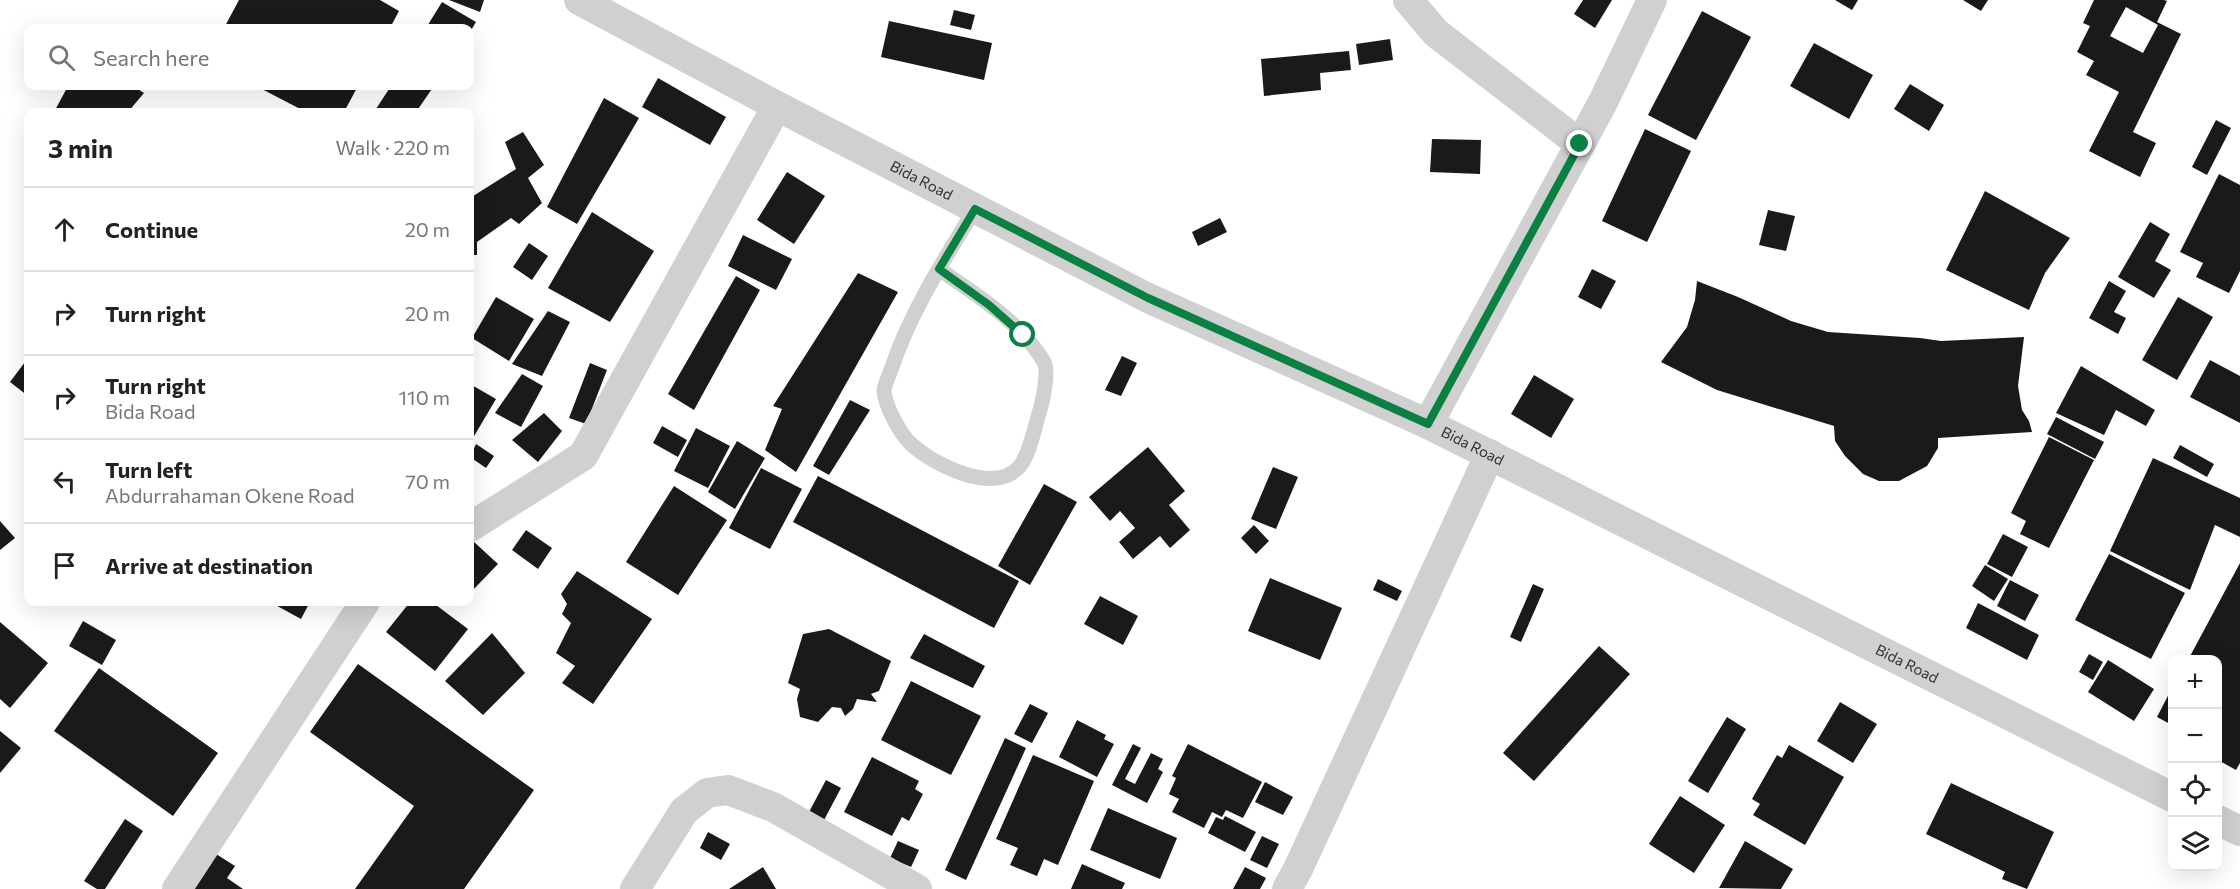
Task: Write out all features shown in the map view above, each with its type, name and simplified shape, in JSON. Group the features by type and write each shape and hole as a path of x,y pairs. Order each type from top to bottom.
{"street":[{"name":"Bida Road","path":"579,0 777,106 1148,298 1490,454 2168,795"},
{"path":"1408,0 1436,33 1580,144"},
{"path":"1428,424 1580,144 1652,0"},
{"path":"474,525 584,456 777,106"},
{"path":"1287,889 1299,869 1490,454"},
{"path":"177,889 362,606"},
{"path":"635,889 684,811 707,793 728,790 773,807 917,889"},
{"path":"2222,822 2240,831"}],"lane":[{"path":"939,269 989,305 1023,335 1046,364 1044,397 1029,447 1021,465 1006,476 993,478 968,476 942,466 910,443 893,419 884,390 898,348 939,269 975,209"}],"building":[{"path":"239,0 380,0 399,11 392,24 226,24"},
{"path":"449,0 484,0 480,12"},
{"path":"1583,0 1612,0 1595,28 1574,14"},
{"path":"1835,0 1858,0 1852,10"},
{"path":"1963,0 1988,0 1981,11"},
{"path":"2094,0 2164,0 2167,1 2157,22 2181,34 2133,132 2156,143 2140,177 2089,151 2119,92 2086,75 2094,61 2077,52 2090,26 2083,23","holes":["2126,7 2158,25 2143,53 2110,36"]},
{"path":"442,2 476,22 474,25 428,24"},
{"path":"954,10 975,15 971,30 950,25"},
{"path":"1702,11 1751,37 1696,140 1648,115"},
{"path":"889,21 992,43 984,80 881,57"},
{"path":"1390,39 1393,60 1359,65 1356,44"},
{"path":"1814,43 1873,75 1849,119 1790,86"},
{"path":"1349,51 1351,70 1320,73 1321,90 1264,96 1261,59"},
{"path":"658,78 726,117 710,145 642,107"},
{"path":"1910,84 1944,105 1929,131 1894,109"},
{"path":"66,90 139,90 144,93 131,108 56,108"},
{"path":"264,90 356,90 346,108 298,108"},
{"path":"388,90 431,90 419,108 377,108"},
{"path":"604,98 639,118 577,224 547,207"},
{"path":"2216,120 2231,128 2207,175 2192,167"},
{"path":"1645,129 1691,151 1647,242 1602,221"},
{"path":"523,132 544,165 528,178 542,203 519,224 511,218 477,242 477,255 474,255 474,195 516,169 505,142"},
{"path":"1432,139 1481,140 1480,174 1430,172"},
{"path":"787,172 825,196 794,244 757,220"},
{"path":"2219,174 2240,185 2240,271 2229,293 2196,277 2203,263 2180,252"},
{"path":"1985,191 2070,238 2045,273 2029,310 1946,270"},
{"path":"1768,210 1795,216 1786,251 1759,245"},
{"path":"592,212 654,251 610,322 548,288"},
{"path":"1220,218 1227,232 1198,246 1192,232"},
{"path":"2150,222 2170,234 2155,261 2171,270 2154,298 2118,277"},
{"path":"743,235 792,259 776,290 728,266"},
{"path":"529,243 548,256 532,280 513,267"},
{"path":"1592,269 1616,281 1601,309 1578,297"},
{"path":"858,273 898,292 796,472 765,450 782,409 773,406"},
{"path":"736,276 760,290 694,410 668,394"},
{"path":"1697,281 1791,321 1828,332 1941,341 2024,337 2018,386 2022,410 2029,421 2032,432 1938,438 1938,448 1927,466 1899,481 1879,481 1863,474 1845,456 1835,441 1834,426 1717,390 1661,362 1687,327 1695,300"},
{"path":"2109,281 2126,291 2114,312 2126,318 2118,334 2089,318"},
{"path":"496,297 534,319 509,361 474,339 474,335"},
{"path":"2178,297 2213,317 2177,380 2142,360"},
{"path":"548,311 570,322 542,376 512,364"},
{"path":"1122,356 1137,363 1121,396 1105,390"},
{"path":"2210,360 2240,376 2240,423 2190,397"},
{"path":"24,363 24,393 10,382"},
{"path":"590,363 607,370 586,424 569,418"},
{"path":"2081,366 2155,410 2146,426 2116,410 2104,435 2056,413"},
{"path":"522,374 543,386 521,427 495,413"},
{"path":"1534,375 1574,399 1551,438 1511,414"},
{"path":"474,386 496,399 474,436"},
{"path":"850,400 870,410 829,475 813,466"},
{"path":"544,413 562,431 538,462 512,440"},
{"path":"2056,417 2104,442 2095,459 2047,434"},
{"path":"662,426 687,440 678,457 653,443"},
{"path":"696,428 730,446 708,488 674,471"},
{"path":"2049,437 2094,460 2049,548 2020,534 2026,521 2011,513"},
{"path":"737,441 765,458 735,509 708,492"},
{"path":"476,444 494,456 486,468 474,460"},
{"path":"2180,445 2214,464 2207,477 2173,458"},
{"path":"1148,447 1185,491 1169,505 1190,530 1170,548 1160,536 1133,559 1119,542 1135,528 1120,511 1110,521 1089,497"},
{"path":"2153,458 2240,498 2240,537 2215,525 2190,590 2110,551"},
{"path":"1273,467 1298,477 1276,529 1251,519"},
{"path":"761,468 802,489 770,549 729,528"},
{"path":"818,476 1019,581 994,628 793,522"},
{"path":"1044,484 1077,502 1030,585 998,566"},
{"path":"674,486 727,520 678,595 626,562"},
{"path":"0,521 15,538 0,550"},
{"path":"1254,525 1269,541 1256,554 1241,538"},
{"path":"526,530 552,548 538,569 512,550"},
{"path":"2003,534 2028,547 2012,577 1987,564"},
{"path":"474,542 498,564 474,589"},
{"path":"2109,554 2185,593 2151,659 2075,620"},
{"path":"2240,563 2240,763 2236,770 2222,762 2222,655 2191,655"},
{"path":"1985,565 2008,579 1994,601 1972,586"},
{"path":"577,571 652,619 593,704 562,683 575,666 556,653 571,623 562,614 567,604 561,594"},
{"path":"1270,578 1342,608 1320,660 1248,631"},
{"path":"1378,579 1402,591 1397,601 1373,590"},
{"path":"2010,580 2039,595 2025,621 1997,606"},
{"path":"1533,584 1544,589 1521,642 1510,637"},
{"path":"1100,596 1138,616 1123,645 1084,624"},
{"path":"1978,603 2039,635 2027,660 1966,628"},
{"path":"277,606 308,606 301,619"},
{"path":"407,606 437,606 468,629 435,671 386,632"},
{"path":"83,621 116,640 102,665 69,646"},
{"path":"0,622 48,663 10,708 0,699"},
{"path":"829,629 891,661 879,691 871,694 877,702 857,699 853,709 845,716 841,708 832,707 818,722 800,717 797,699 800,689 788,683 803,634"},
{"path":"492,633 525,673 483,715 445,681"},
{"path":"924,634 985,666 973,688 910,658"},
{"path":"1599,646 1630,674 1534,781 1503,753"},
{"path":"2089,654 2103,662 2093,680 2079,672"},
{"path":"2108,660 2154,689 2134,721 2088,692"},
{"path":"358,664 534,790 464,889 355,889 414,806 310,732"},
{"path":"99,668 218,753 173,816 54,731"},
{"path":"911,681 981,716 951,775 881,740"},
{"path":"2168,696 2168,723 2157,717"},
{"path":"1840,702 1877,724 1853,763 1817,741"},
{"path":"1030,704 1048,713 1032,743 1014,734"},
{"path":"1727,717 1746,729 1708,793 1688,781"},
{"path":"1077,720 1106,735 1104,739 1114,744 1097,777 1059,757"},
{"path":"0,731 21,748 0,773"},
{"path":"1005,738 1026,748 966,880 945,870"},
{"path":"1133,744 1141,748 1125,779 1135,784 1151,753 1163,759 1158,769 1163,772 1147,803 1112,785"},
{"path":"1188,744 1262,782 1243,818 1226,810 1222,817 1212,812 1204,828 1172,812 1179,799 1169,794 1176,778 1172,776"},
{"path":"1789,745 1844,777 1805,845 1753,815 1760,804 1752,799 1777,755 1782,758"},
{"path":"1033,755 1094,781 1058,865 1044,859 1037,876 1010,865 1018,848 996,839"},
{"path":"872,757 919,781 915,789 923,794 909,821 902,817 892,836 844,812"},
{"path":"826,780 841,788 823,822 808,814"},
{"path":"1265,782 1293,797 1283,815 1255,802"},
{"path":"1951,783 2054,832 2027,889 2002,879 2005,872 1926,834"},
{"path":"1680,796 1725,825 1694,873 1649,844"},
{"path":"1108,808 1177,838 1160,879 1090,850"},
{"path":"1225,816 1256,832 1245,852 1208,833 1216,817 1223,820"},
{"path":"125,819 143,831 105,889 97,889 84,881"},
{"path":"708,832 730,844 721,860 700,848"},
{"path":"1262,836 1279,844 1267,868 1250,860"},
{"path":"898,841 919,850 911,867 890,858"},
{"path":"1745,841 1793,869 1781,889 1719,888"},
{"path":"213,852 235,866 227,878 243,889 188,889"},
{"path":"1082,864 1125,883 1122,889 1071,889"},
{"path":"763,867 776,889 729,889"},
{"path":"1245,867 1266,878 1260,889 1233,889"}],"route":[{"path":"1023,335 989,305 939,269 975,209 1148,298 1428,424 1580,144"}]}
